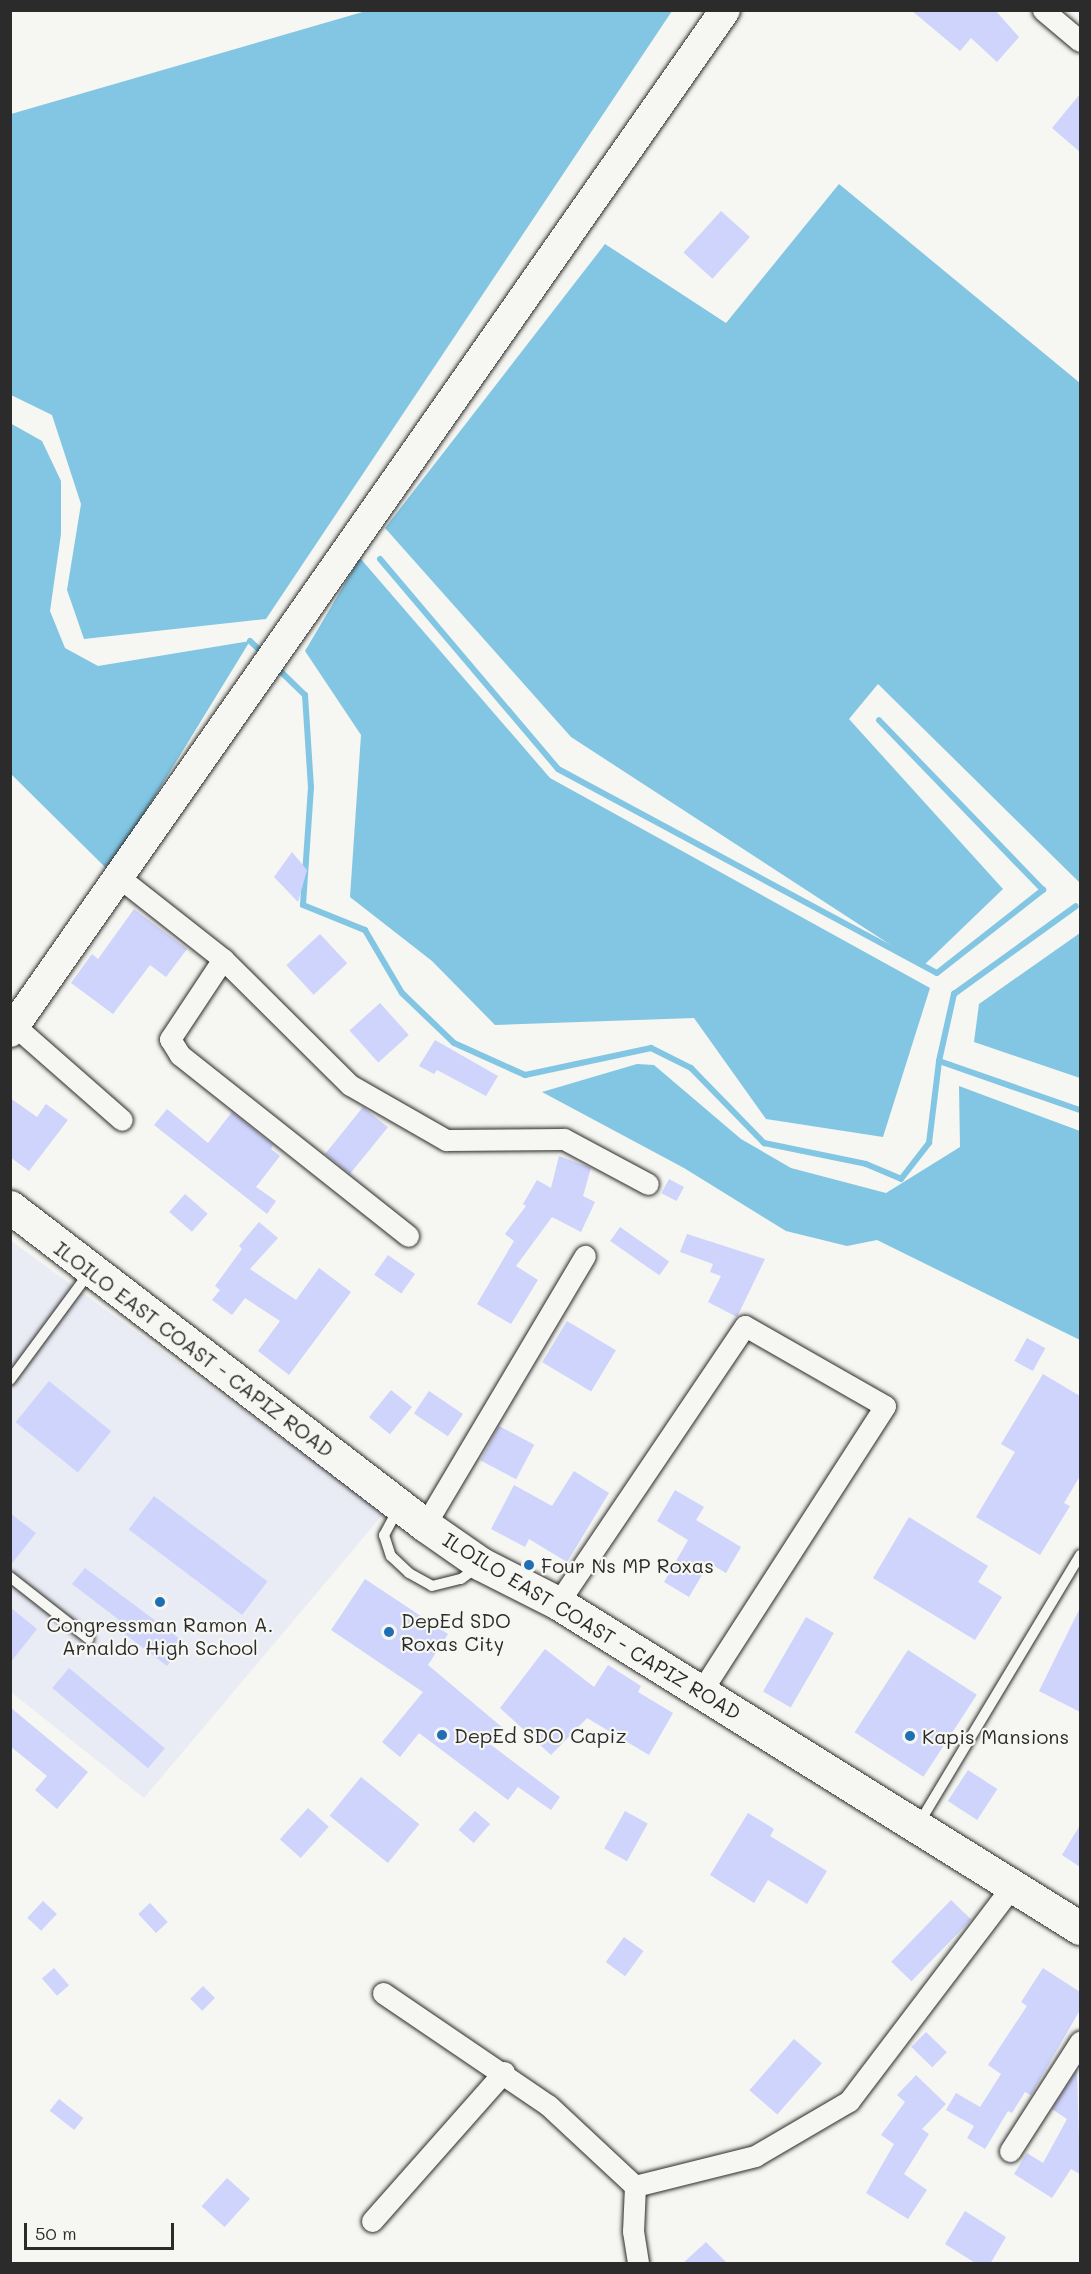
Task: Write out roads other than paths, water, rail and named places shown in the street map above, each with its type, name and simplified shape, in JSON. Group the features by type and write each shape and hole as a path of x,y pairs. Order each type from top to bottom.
{"main road":[{"path":"13,1029 725,10"},
{"name":"ILOILO EAST COAST - CAPIZ ROAD","path":"10,1207 412,1515 481,1564 558,1603 918,1825 1080,1928"}],"street":[{"path":"1043,10 1080,41"},
{"path":"120,878 223,959 350,1085 446,1140 564,1139 648,1185"},
{"path":"223,959 170,1040 180,1055 408,1236"},
{"path":"13,1029 122,1120"},
{"path":"412,1515 585,1256"},
{"path":"558,1603 745,1326 885,1406 701,1690"},
{"path":"635,2186 755,2156 849,2101 1013,1885"},
{"path":"383,1993 504,2072 548,2105 635,2186 633,2231 638,2264"},
{"path":"1010,2151 1080,2042"},
{"path":"372,2221 504,2072"}],"lane":[{"path":"10,1380 91,1270"},
{"path":"412,1515 384,1535 390,1556 409,1573 432,1586 461,1580 481,1564"},
{"path":"918,1825 1080,1555"},
{"path":"10,1577 89,1639"}],"water":[{"path":"366,11 672,11 266,619 84,639 67,590 81,504 52,415 11,395 11,114"},
{"path":"839,184 1080,383 1080,883 878,684 849,719 1003,889 923,966 571,737 385,528 605,244 726,323"},
{"path":"10,423 42,441 61,481 61,534 50,611 65,648 98,666 250,641 109,871 11,774"},
{"path":"360,558 550,778 930,988 883,1137 766,1119 694,1018 495,1025 432,961 350,897 361,735 305,651"},
{"path":"1080,933 1080,1078 974,1042 979,1004"},
{"path":"637,1064 654,1065 741,1139 791,1168 886,1193 960,1147 959,1086 1080,1131 1080,1340 877,1240 847,1246 786,1231 684,1168 542,1092"}],"waterway":[{"path":"380,559 558,769 937,973 1043,890 879,720"},
{"path":"250,641 265,655"},
{"path":"276,667 305,695 311,787 303,905 365,930 402,993 454,1043 525,1075 651,1048 691,1068 764,1143 866,1164 901,1179 929,1143 939,1061 1080,1110"},
{"path":"939,1061 954,994 1076,906"}],"place":[{"name":"Four Ns MP Roxas","path":"529,1565"},
{"name":"Congressman Ramon A. Arnaldo High School","path":"160,1602"},
{"name":"DepEd SDO Roxas City","path":"389,1632"},
{"name":"DepEd SDO Capiz","path":"442,1735"},
{"name":"Kapis Mansions","path":"910,1736"}]}
